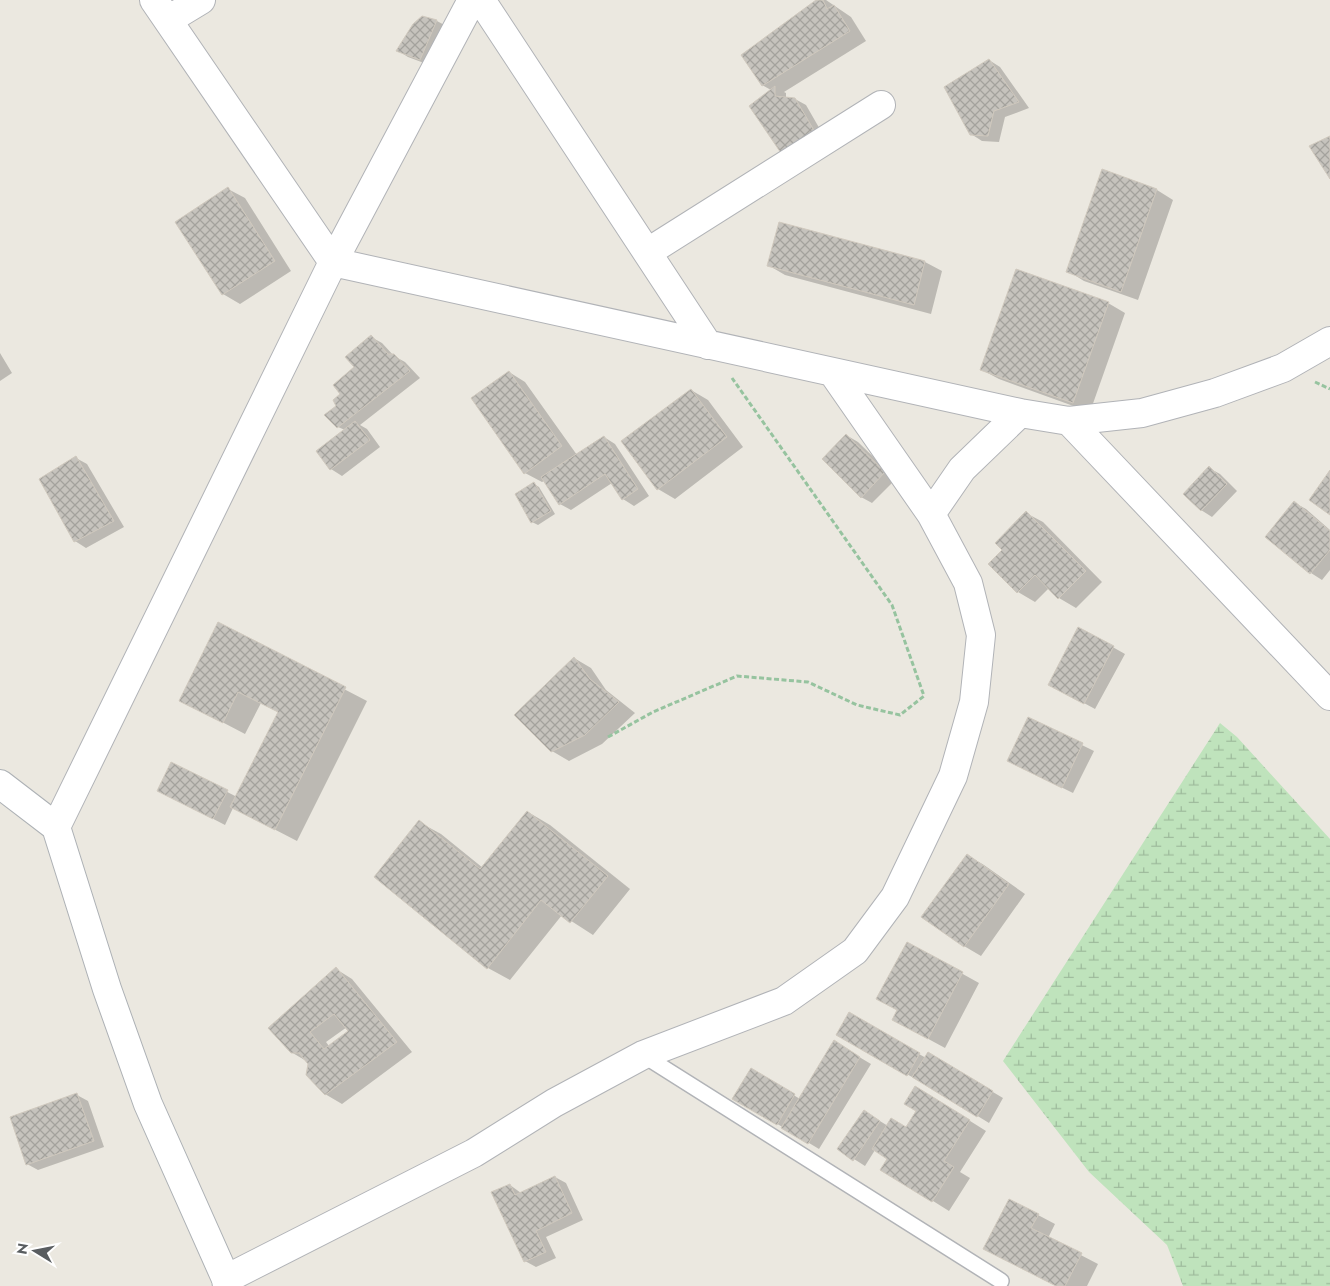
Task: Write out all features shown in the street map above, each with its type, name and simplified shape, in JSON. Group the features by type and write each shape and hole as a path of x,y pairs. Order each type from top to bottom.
{"street":[{"path":"200,0 161,10 333,262 833,373 1020,413 1069,420 1142,413 1215,393 1283,368 1330,341"},
{"path":"56,827 333,262 472,0"},
{"path":"481,0 708,345"},
{"path":"648,252 881,105"},
{"path":"0,784 56,827 107,989 148,1104 227,1283 474,1153 554,1103 643,1055 784,1001 855,951 895,897 953,776 974,702 981,635 968,583 931,514 833,373"},
{"path":"931,514 962,469 1020,413"},
{"path":"1069,420 1330,696"}],"lane":[{"path":"643,1055 1001,1281"}],"path":[{"path":"608,737 653,712 737,676 808,682 857,705 900,716 924,696 892,605 708,345"}],"green space":[{"path":"1220,723 1237,737 1330,839 1330,1286 1183,1286 1167,1245 1089,1172 1003,1061"}],"building":[{"path":"816,0 823,0 827,9 834,5 850,31 762,86 741,55"},
{"path":"422,16 437,20 420,60 396,51 413,24"},
{"path":"989,59 1019,102 994,111 988,136 970,135 944,87"},
{"path":"775,86 775,96 795,98 815,132 781,153 749,106"},
{"path":"1330,136 1330,179 1309,146"},
{"path":"1102,169 1157,189 1121,292 1066,272"},
{"path":"228,187 275,261 222,295 175,222"},
{"path":"779,222 925,261 914,305 767,266"},
{"path":"1016,269 1109,302 1073,403 980,370"},
{"path":"371,335 388,354 394,354 410,371 337,428 324,415 336,406 333,400 340,394 333,385 354,367 345,357"},
{"path":"509,371 562,446 524,474 471,398"},
{"path":"691,389 727,437 657,490 621,441"},
{"path":"355,421 370,440 330,470 316,451"},
{"path":"846,434 885,472 861,498 822,459"},
{"path":"604,436 638,489 622,500 605,474 559,505 541,477"},
{"path":"76,456 114,521 74,542 39,479"},
{"path":"1209,466 1227,484 1201,511 1183,494"},
{"path":"1330,470 1330,515 1309,500"},
{"path":"534,482 551,511 531,523 515,494"},
{"path":"1294,501 1330,531 1330,550 1310,574 1265,537"},
{"path":"1026,511 1086,571 1058,599 1035,575 1017,593 988,564 1002,550 995,543"},
{"path":"218,622 346,687 275,830 230,807 278,712 238,692 223,723 179,701"},
{"path":"1078,627 1114,646 1084,704 1048,685"},
{"path":"574,657 590,679 619,702 585,735 551,752 514,715"},
{"path":"1028,717 1083,743 1062,788 1007,761"},
{"path":"171,762 228,790 213,819 157,791"},
{"path":"527,811 608,876 570,923 541,900 487,969 374,877 419,820 480,869"},
{"path":"967,854 1009,884 964,947 921,917"},
{"path":"907,942 963,972 928,1039 892,1020 897,1010 876,999"},
{"path":"336,967 397,1042 325,1095 306,1075 308,1064 299,1053 291,1053 268,1028","holes":["334,1014 348,1031 324,1049 310,1032"]},
{"path":"849,1012 920,1053 907,1076 836,1035"},
{"path":"834,1040 860,1057 808,1144 781,1128"},
{"path":"928,1052 993,1091 977,1117 912,1077"},
{"path":"751,1068 795,1094 777,1125 732,1099"},
{"path":"915,1086 970,1120 944,1161 954,1167 932,1202 880,1170 887,1159 872,1149 891,1118 906,1127 916,1111 904,1104"},
{"path":"77,1093 94,1141 26,1165 10,1117"},
{"path":"864,1110 880,1121 853,1161 837,1149"},
{"path":"555,1176 572,1213 536,1231 546,1252 524,1262 491,1192 510,1184 515,1195"},
{"path":"1009,1199 1039,1214 1031,1228 1082,1253 1065,1286 1056,1286 983,1249"}]}
